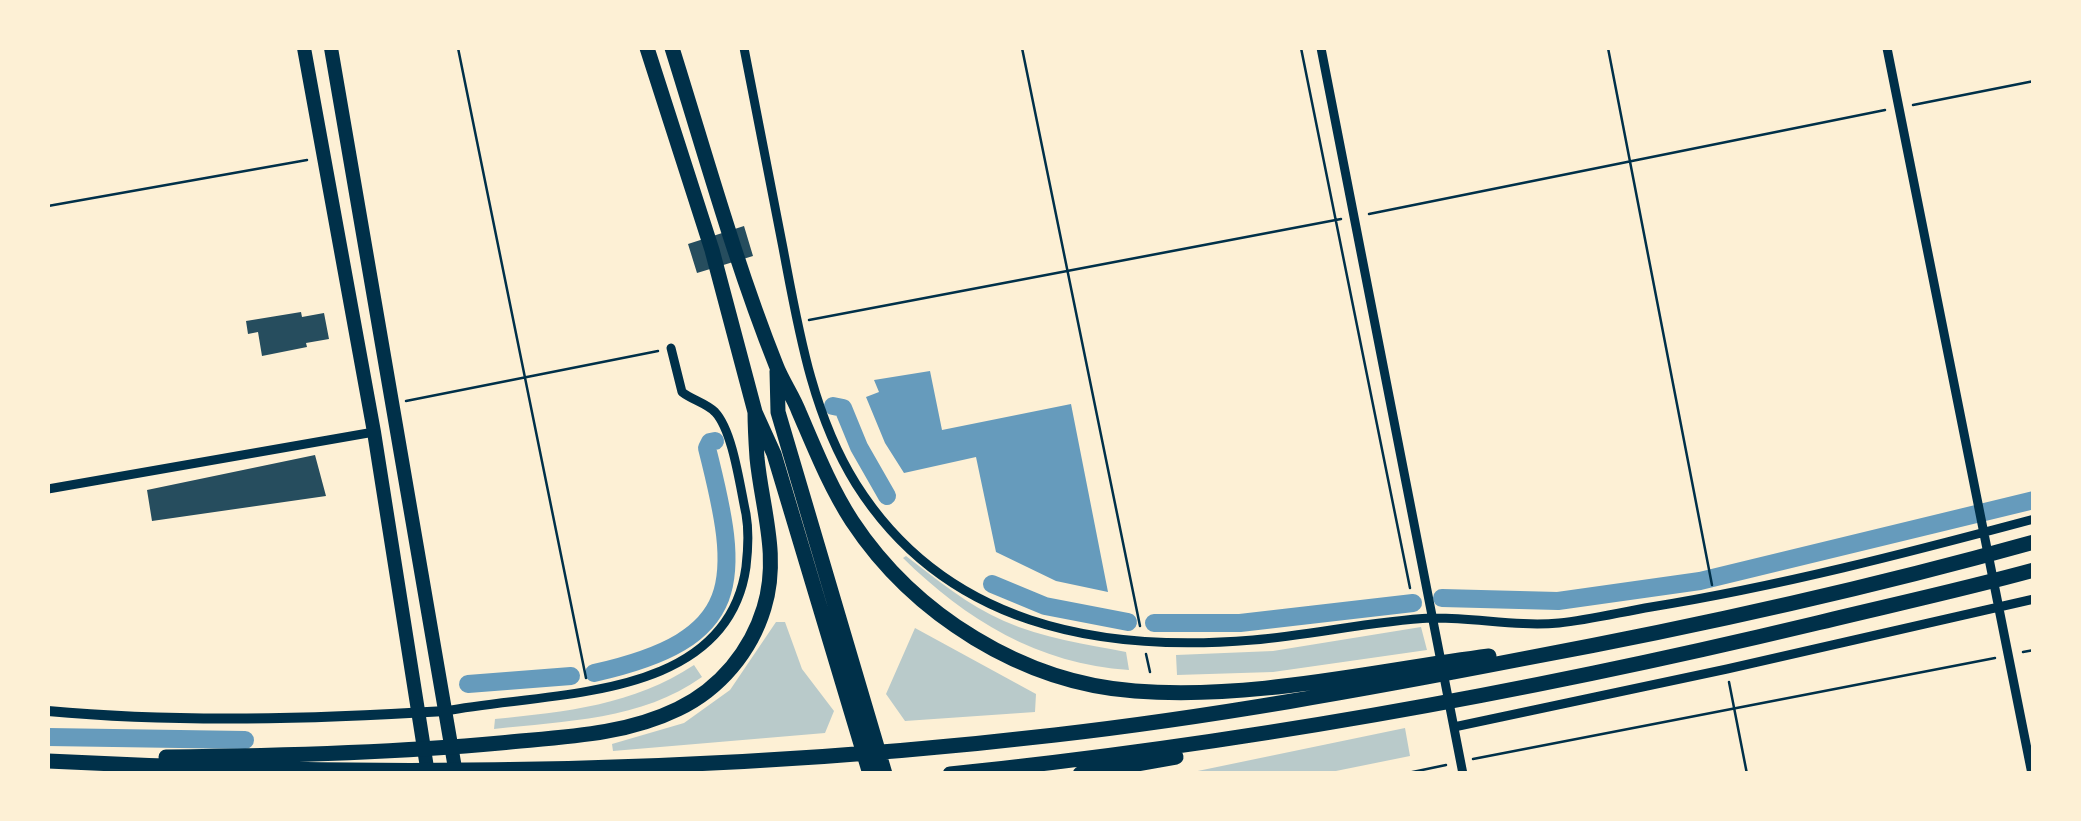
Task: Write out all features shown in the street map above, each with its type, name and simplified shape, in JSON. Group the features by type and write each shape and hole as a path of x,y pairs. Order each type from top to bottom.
{"highway":[{"path":"304,48 374,432 428,774"},
{"path":"331,48 456,774"},
{"path":"647,48 712,250 755,412 774,454 870,774"},
{"path":"672,48 776,367 831,484 877,554 932,609 1023,664 1096,686 1179,693 1410,673 1627,639 2034,542"},
{"path":"776,367 778,412 885,774"},
{"path":"48,760 282,756 585,735 656,718 691,702 734,665 753,636 770,583 768,516 757,460 755,412"},
{"path":"950,774 1267,734 1414,708 1637,665 2034,570"},
{"path":"48,760 286,771 480,770 898,751 1230,712 1410,673"},
{"path":"1080,774 1203,753 1267,734"}],"street":[{"path":"744,48 798,322 821,404 855,482 878,515 912,551 949,581 1012,614 1072,632 1143,644 1252,640 1432,618 1521,625 1562,623 1751,589 1984,527 2034,519"},
{"path":"1321,48 1463,774"},
{"path":"1887,48 2032,774"},
{"path":"48,711 244,718 446,711 614,686 689,659 735,608 743,586 747,522 723,422 712,408 682,392 670,348"},
{"path":"48,489 374,432"},
{"path":"1454,727 2034,600"}],"path":[{"path":"458,48 588,690"},
{"path":"1022,48 1150,672"},
{"path":"1301,48 1410,588"},
{"path":"1608,48 1712,587"},
{"path":"798,322 2034,81"},
{"path":"48,206 323,157"},
{"path":"394,403 670,348"},
{"path":"1403,774 2008,655"}],"shaded area":[{"path":"906,556 966,600 1004,621 1049,636 1126,652 1129,670 1064,659 1005,635 952,601 903,558"},
{"path":"776,622 785,622 802,669 834,711 825,733 613,751 612,744 684,723 730,690"},
{"path":"1421,627 1427,650 1273,672 1177,675 1176,655 1273,651"},
{"path":"915,628 1036,694 1035,712 905,721 886,694"},
{"path":"694,665 702,677 679,691 629,710 494,729 495,719 623,698 671,679"},
{"path":"1405,728 1410,756 1326,773 1188,773"}],"water":[{"path":"930,371 942,430 1071,404 1108,592 1056,581 996,552 976,457 904,473 885,443 866,397 879,392 874,380"}],"building":[{"path":"744,226 753,256 697,273 688,244"},
{"path":"301,312 302,317 324,313 329,339 262,356 258,332 248,334 246,321"},
{"path":"315,455 326,496 152,521 147,490"}],"waterway":[{"path":"833,406 843,408 859,447 887,496"},
{"path":"594,673 644,659 681,642 706,622 720,598 726,569 725,535 707,448 715,441"},
{"path":"1442,598 1558,601 1700,581 2034,500"},
{"path":"992,584 1045,606 1128,622"},
{"path":"1154,623 1240,623 1413,603"},
{"path":"468,684 571,676"},
{"path":"48,737 245,740"}]}
